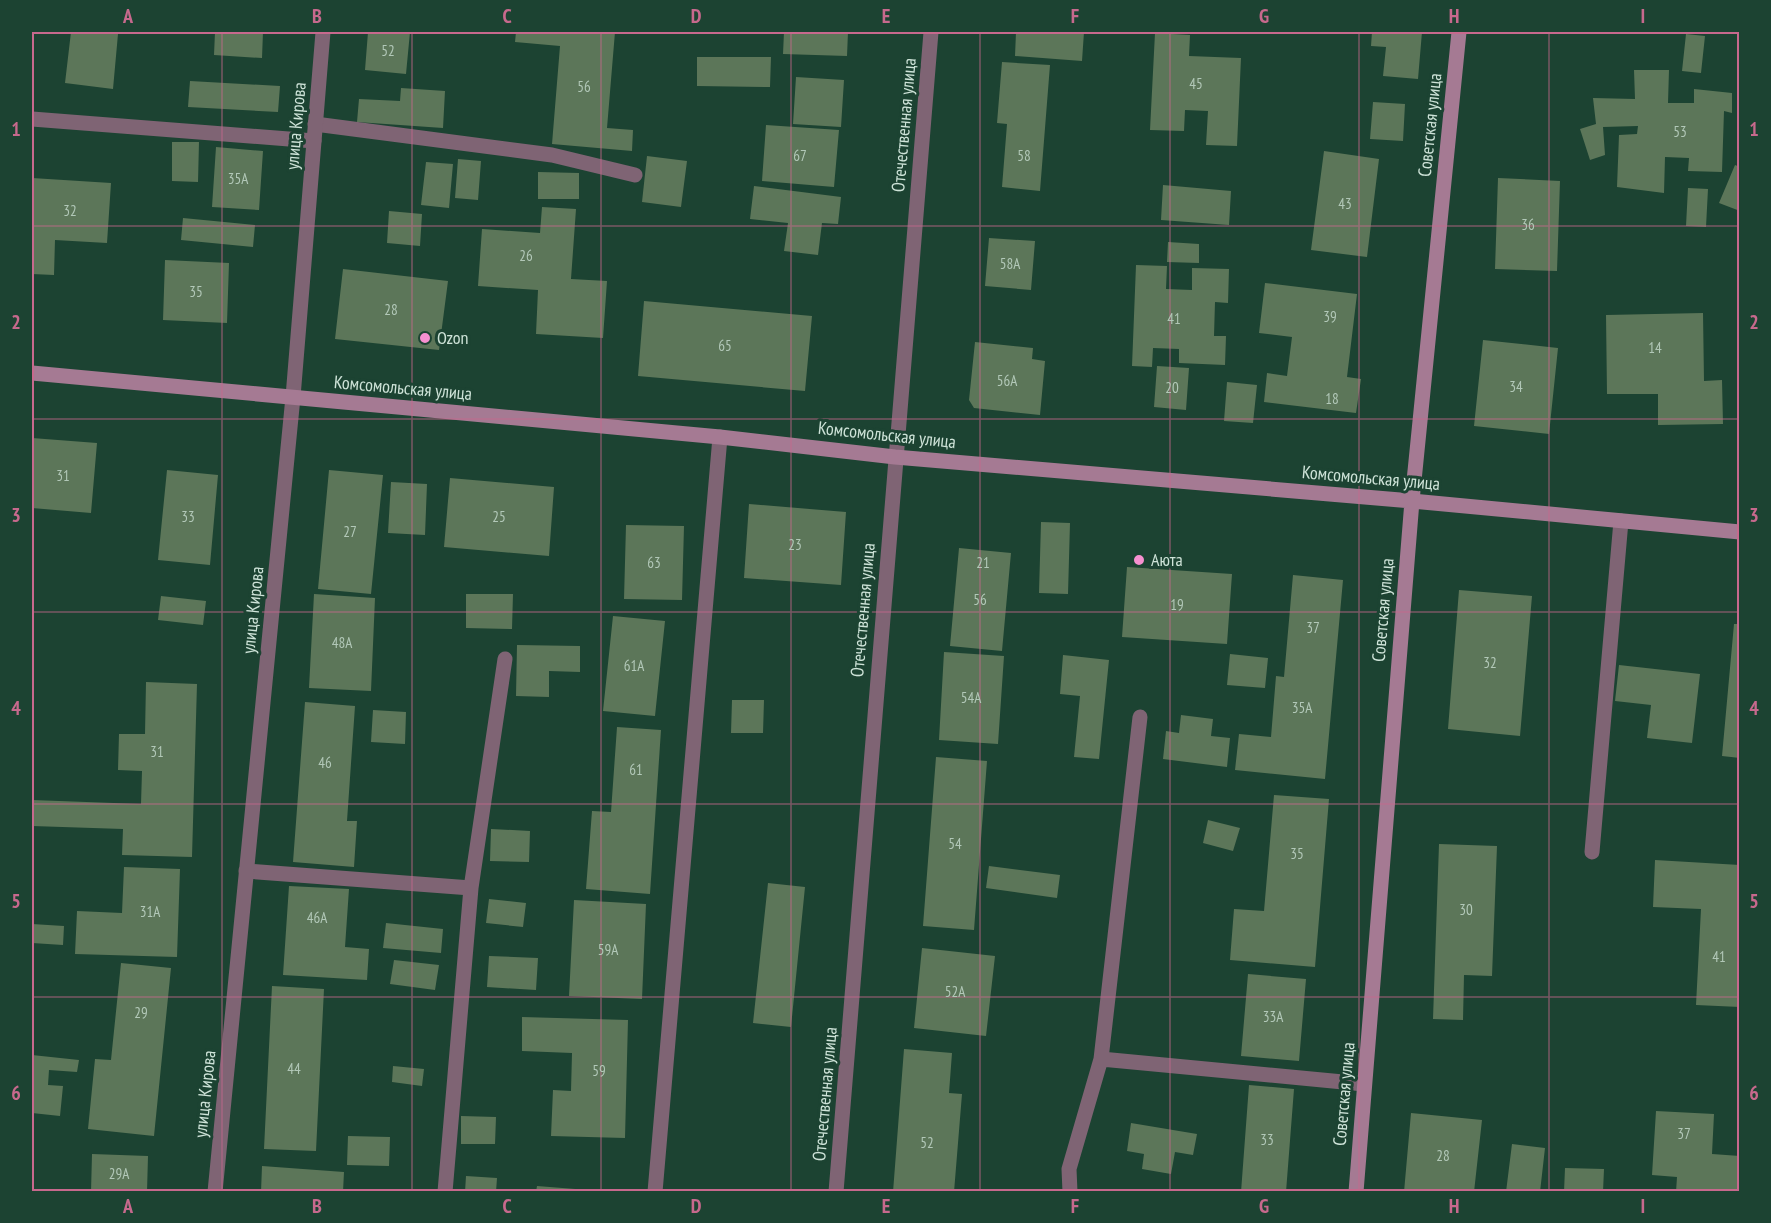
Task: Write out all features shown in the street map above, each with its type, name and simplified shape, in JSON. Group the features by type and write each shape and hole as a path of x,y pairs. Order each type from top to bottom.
{"main road":[{"name":"Советская улица","path":"1356,1191 1412,501 1459,32"},
{"name":"Комсомольская улица","path":"32,373 720,437 895,457 1412,501 1740,532"}],"street":[{"name":"улица Кирова","path":"215,1191 293,397 323,32"},
{"name":"Отечественная улица","path":"836,1191 931,32"},
{"path":"32,119 314,141"},
{"path":"315,124 552,155 635,175"},
{"path":"655,1191 720,437"},
{"path":"1592,852 1621,521"},
{"path":"445,1191 471,888 505,658"},
{"path":"1070,1191 1069,1169 1101,1059 1140,717"},
{"path":"246,871 471,888"},
{"path":"1101,1059 1365,1084"}],"building":[{"path":"71,32 118,34 113,89 65,83"},
{"path":"215,32 263,32 262,58 214,55"},
{"path":"368,32 410,32 406,74 365,70"},
{"path":"516,32 615,32 607,128 633,130 632,151 552,144 560,46 515,42"},
{"path":"784,32 848,32 847,56 783,54"},
{"path":"1016,32 1084,32 1082,61 1015,56"},
{"path":"1372,32 1422,32 1418,79 1383,76 1386,47 1371,46"},
{"path":"1155,33 1190,35 1189,56 1241,58 1237,146 1206,145 1208,111 1185,110 1184,131 1150,130"},
{"path":"1686,34 1705,36 1701,73 1682,71"},
{"path":"697,57 771,57 770,87 697,86"},
{"path":"1002,62 1050,65 1040,191 1002,187 1007,124 997,123"},
{"path":"1634,70 1669,70 1668,103 1694,103 1694,89 1732,93 1732,113 1724,111 1722,172 1688,171 1689,158 1665,157 1664,193 1617,187 1619,135 1637,134 1638,126 1603,127 1605,155 1590,160 1580,129 1596,124 1593,98 1635,99"},
{"path":"796,77 844,80 841,127 793,124"},
{"path":"190,81 280,86 278,112 188,107"},
{"path":"401,88 445,91 443,128 357,122 359,99 400,101"},
{"path":"1373,102 1405,104 1403,141 1370,139"},
{"path":"766,125 839,130 834,187 762,181"},
{"path":"172,142 199,142 198,182 172,181"},
{"path":"216,147 263,151 259,210 212,207"},
{"path":"1324,151 1379,159 1367,257 1311,250"},
{"path":"647,156 687,161 681,207 642,202"},
{"path":"458,159 481,161 478,200 455,198"},
{"path":"426,162 453,164 449,208 421,205"},
{"path":"1735,165 1740,167 1740,211 1719,203"},
{"path":"538,172 579,173 579,199 538,199"},
{"path":"32,178 111,183 107,243 55,240 54,275 32,274"},
{"path":"1498,178 1560,181 1557,271 1495,269"},
{"path":"1163,185 1231,191 1229,225 1161,220"},
{"path":"754,186 841,197 838,224 822,223 818,255 784,251 788,223 750,219"},
{"path":"1688,188 1708,189 1706,227 1686,226"},
{"path":"542,207 576,209 571,279 607,281 603,338 536,334 538,290 478,286 482,229 540,233"},
{"path":"389,211 422,214 420,246 387,243"},
{"path":"183,218 255,225 253,247 181,240"},
{"path":"989,238 1035,241 1031,290 985,286"},
{"path":"1168,242 1199,244 1199,263 1167,262"},
{"path":"165,260 229,263 227,323 163,320"},
{"path":"1136,265 1167,266 1166,289 1192,290 1192,268 1229,269 1228,303 1215,302 1214,336 1226,336 1225,365 1179,363 1179,349 1153,348 1152,367 1132,366"},
{"path":"343,269 448,281 439,350 335,339"},
{"path":"1265,283 1357,294 1347,377 1361,379 1356,413 1264,402 1267,373 1287,376 1292,337 1259,333"},
{"path":"644,301 812,316 805,391 638,376"},
{"path":"1703,313 1704,381 1722,380 1723,424 1658,425 1658,394 1607,394 1606,315"},
{"path":"1483,340 1558,348 1549,434 1474,426"},
{"path":"975,342 1033,348 1032,359 1045,361 1040,415 974,408 969,400"},
{"path":"1157,366 1189,368 1186,410 1154,407"},
{"path":"1227,382 1257,385 1253,423 1224,421"},
{"path":"32,438 97,443 91,513 32,508"},
{"path":"167,470 218,475 210,565 158,560"},
{"path":"329,470 383,475 371,594 318,589"},
{"path":"450,478 554,487 549,556 444,547"},
{"path":"391,482 427,484 425,535 388,533"},
{"path":"749,504 846,512 841,585 744,578"},
{"path":"1041,522 1070,523 1068,594 1039,593"},
{"path":"626,525 684,526 682,600 624,599"},
{"path":"959,548 1011,553 1002,651 950,646"},
{"path":"1127,567 1232,574 1227,644 1122,637"},
{"path":"1293,575 1343,580 1325,779 1235,770 1239,734 1271,737 1276,676 1284,677"},
{"path":"1459,590 1532,596 1520,736 1448,729"},
{"path":"314,594 375,598 371,691 309,688"},
{"path":"466,594 513,594 512,629 466,628"},
{"path":"161,596 206,601 203,625 158,620"},
{"path":"613,616 665,621 655,716 603,711"},
{"path":"1734,624 1740,624 1740,758 1722,756"},
{"path":"517,645 580,646 580,672 549,671 549,697 516,696"},
{"path":"944,652 1004,656 998,744 939,740"},
{"path":"1230,654 1268,658 1265,688 1227,685"},
{"path":"1063,655 1109,660 1099,759 1074,757 1080,696 1060,694"},
{"path":"1619,665 1700,674 1692,743 1647,738 1651,705 1615,701"},
{"path":"146,682 197,684 192,857 122,855 123,829 32,826 32,800 141,804 142,771 118,770 119,734 145,734"},
{"path":"732,700 764,700 763,733 731,733"},
{"path":"305,702 355,706 347,821 357,821 354,867 293,862"},
{"path":"373,710 406,712 405,744 371,742"},
{"path":"1181,715 1213,719 1211,736 1230,738 1227,767 1163,759 1166,731 1179,733"},
{"path":"617,727 661,730 650,894 586,889 592,811 611,812"},
{"path":"936,757 987,761 974,930 923,926"},
{"path":"1274,795 1329,799 1315,967 1230,960 1234,909 1264,911"},
{"path":"1208,820 1240,828 1233,851 1203,843"},
{"path":"491,829 530,831 529,862 490,861"},
{"path":"1439,844 1497,846 1492,976 1464,975 1463,1020 1433,1019"},
{"path":"1655,860 1740,865 1740,1007 1696,1005 1701,909 1653,907"},
{"path":"989,866 1060,875 1057,898 986,888"},
{"path":"124,867 180,869 177,957 75,954 77,911 122,913"},
{"path":"768,883 805,887 791,1027 753,1023"},
{"path":"289,886 349,889 345,947 369,949 367,980 283,975"},
{"path":"489,899 526,903 523,927 486,923"},
{"path":"574,900 646,904 642,999 569,996"},
{"path":"386,923 443,929 441,953 383,948"},
{"path":"32,924 64,926 63,945 32,943"},
{"path":"922,948 995,956 986,1036 914,1028"},
{"path":"489,956 538,958 536,990 487,987"},
{"path":"394,960 439,965 435,990 390,984"},
{"path":"121,963 171,968 154,1136 88,1129 95,1059 111,1060"},
{"path":"1248,974 1306,979 1299,1061 1241,1056"},
{"path":"272,986 324,989 316,1151 264,1149"},
{"path":"522,1017 628,1020 625,1138 551,1136 553,1090 571,1091 572,1053 522,1051"},
{"path":"904,1049 952,1053 949,1093 962,1094 954,1192 893,1192"},
{"path":"32,1055 79,1060 77,1072 49,1070 48,1085 63,1086 60,1116 32,1113"},
{"path":"393,1066 424,1069 422,1086 392,1082"},
{"path":"1249,1085 1294,1089 1286,1192 1241,1192"},
{"path":"1656,1111 1714,1114 1712,1154 1740,1156 1740,1192 1676,1192 1677,1177 1652,1175"},
{"path":"1411,1113 1482,1120 1474,1192 1404,1192"},
{"path":"461,1116 496,1117 495,1144 461,1144"},
{"path":"1131,1123 1197,1134 1193,1155 1175,1152 1171,1174 1142,1169 1144,1154 1127,1151"},
{"path":"348,1136 390,1137 389,1166 347,1165"},
{"path":"1512,1144 1545,1148 1540,1192 1506,1192"},
{"path":"92,1154 148,1156 147,1192 91,1192"},
{"path":"262,1166 344,1172 343,1192 261,1192"},
{"path":"1565,1168 1604,1169 1603,1192 1564,1192"},
{"path":"466,1176 497,1178 496,1192 465,1192"},
{"path":"537,1186 588,1190 588,1192 536,1192"}],"place":[{"name":"Ozon","path":"425,338"},
{"name":"Аюта","path":"1139,560"}]}
